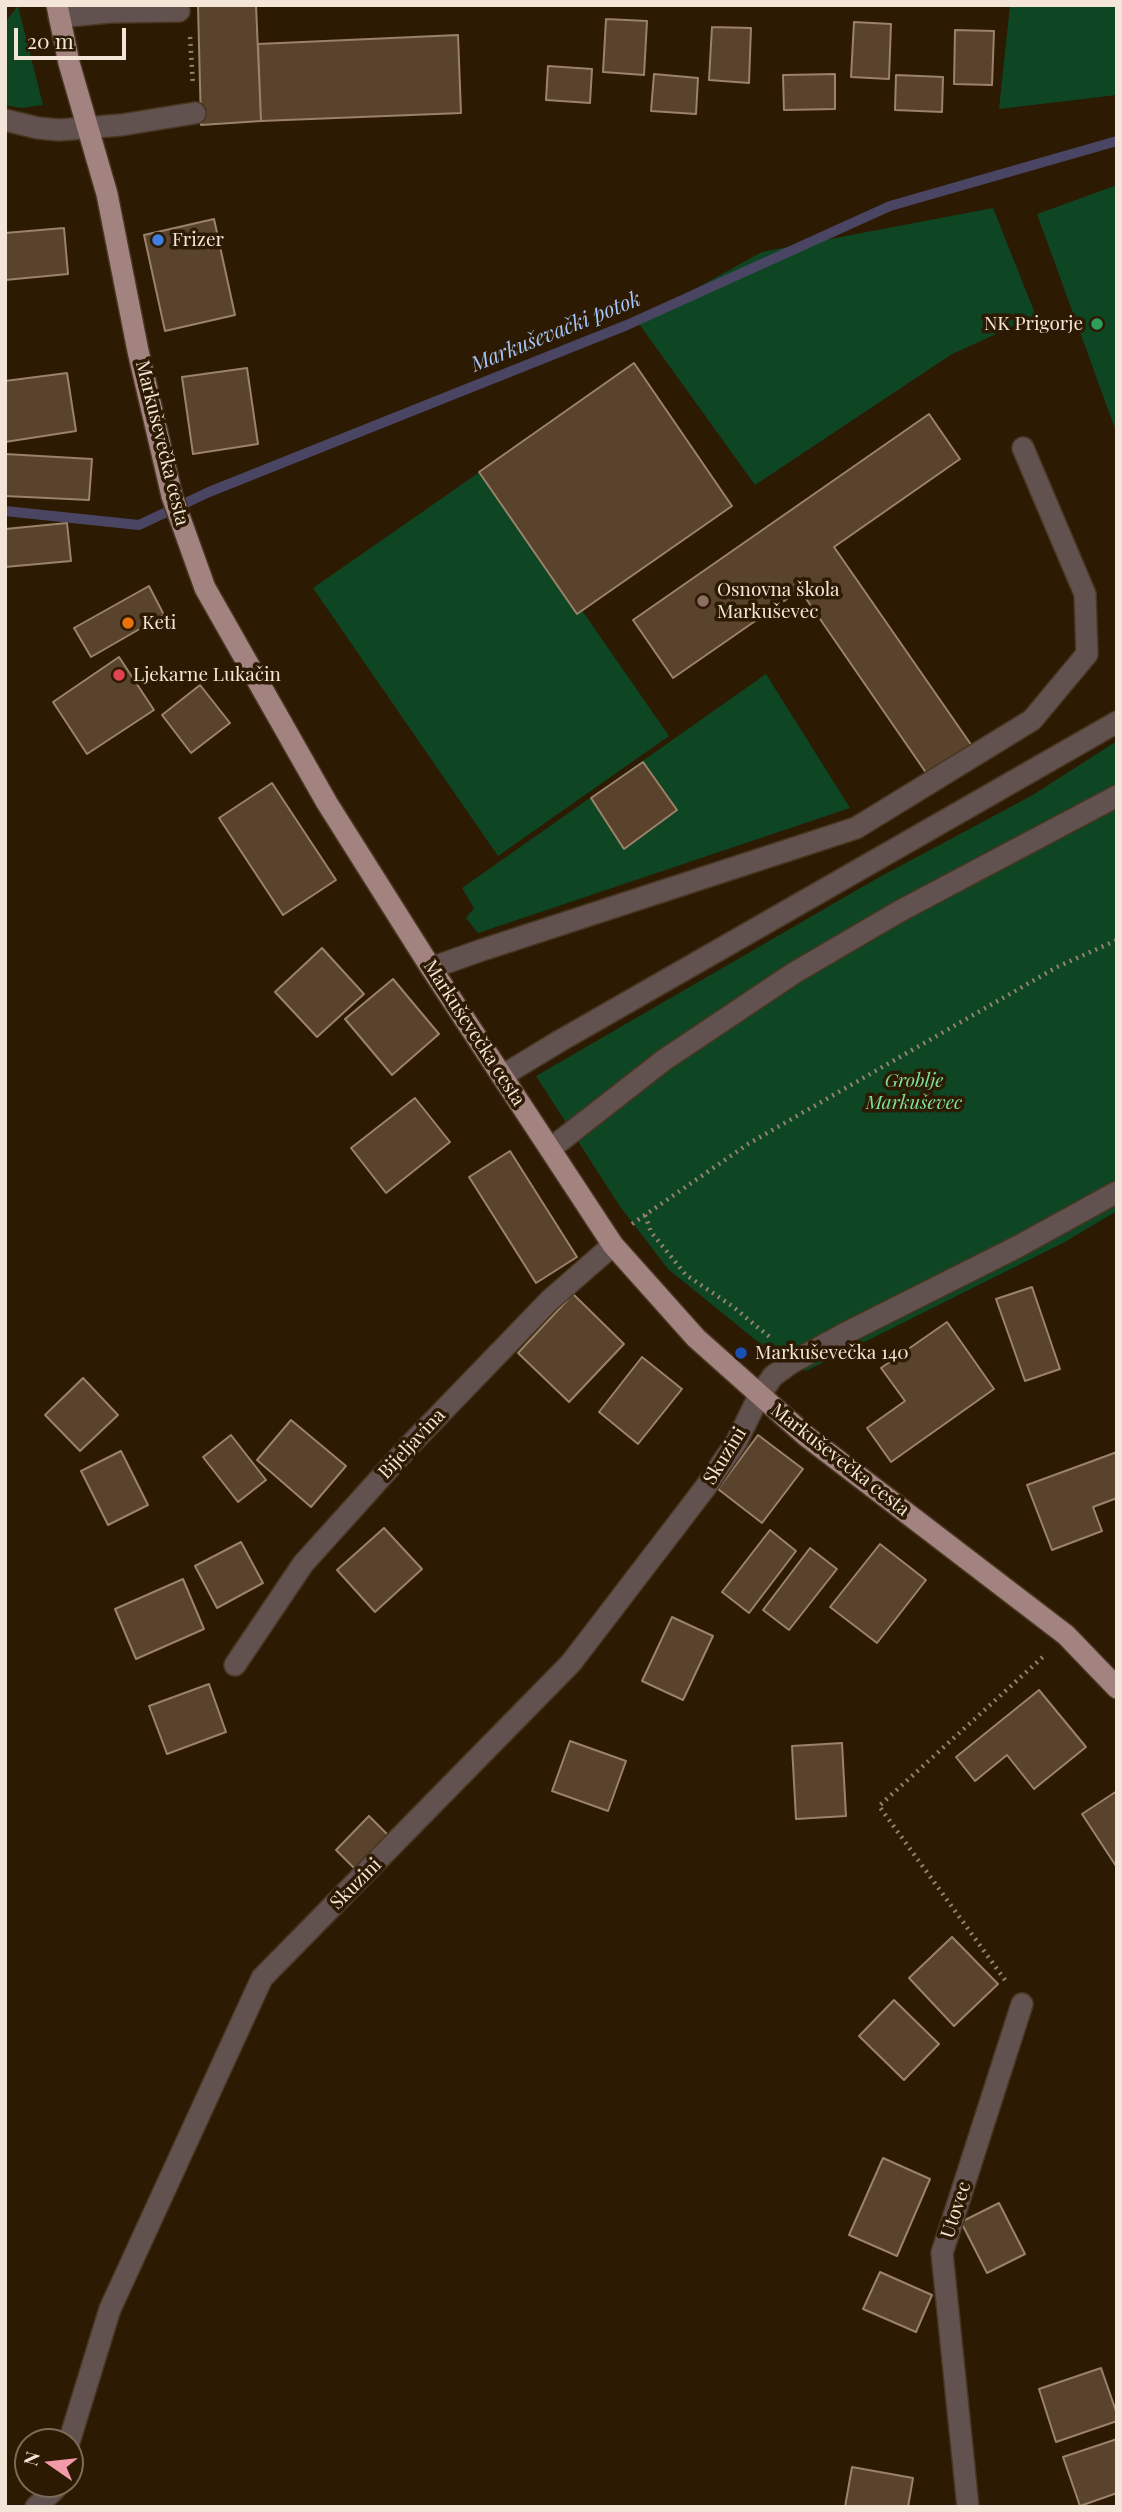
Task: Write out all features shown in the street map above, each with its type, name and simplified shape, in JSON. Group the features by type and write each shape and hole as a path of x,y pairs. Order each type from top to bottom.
{"main road":[{"name":"Markuševečka cesta","path":"58,11 69,63 107,194 138,351 172,496 205,588 327,803 431,968 613,1245 696,1338 806,1436 1066,1635 1117,1688"}],"street":[{"path":"58,11 178,11"},
{"path":"5,120 59,130 195,113"},
{"path":"431,968 856,828 1032,720 1087,654 1085,594 1023,448"},
{"path":"502,1076 1117,722"},
{"path":"550,1149 664,1060 794,972 900,911 1117,796"},
{"name":"Skuzini","path":"73,2428 110,2309 262,1978 571,1663 705,1488 737,1441 759,1396 774,1376 805,1356 1017,1247 1117,1192"},
{"name":"Bijeljavina","path":"235,1665 303,1564 402,1454 550,1300 613,1245"},
{"name":"Utovec","path":"968,2507 942,2253 1021,2004"}],"path":[{"path":"178,11 189,26 195,113"},
{"path":"805,1356 771,1339 732,1306 686,1275 642,1217 748,1143 1057,967 1117,940"},
{"path":"1021,2004 879,1806 1066,1635"}],"green space":[{"path":"1010,5 1117,5 1117,95 999,109"},
{"path":"18,6 43,105 21,108 5,105 5,22"},
{"name":"NK Prigorje","path":"1117,185 1117,434 1037,214"},
{"path":"993,208 1036,316 952,354 755,485 637,321 762,252"},
{"path":"484,469 669,736 498,856 313,588"},
{"path":"766,674 850,808 478,933 466,918 474,908 462,888"},
{"name":"Groblje Markuševec","path":"1117,741 1117,1211 1063,1243 806,1371 763,1346 668,1269 619,1205 536,1076 876,879 1031,796"}],"building":[{"path":"198,5 256,5 261,121 201,125"},
{"path":"606,19 647,21 644,75 603,72"},
{"path":"854,22 891,24 889,79 851,77"},
{"path":"712,27 751,28 749,83 709,80"},
{"path":"955,30 994,31 992,85 954,84"},
{"path":"458,35 461,113 261,121 258,44"},
{"path":"548,66 592,69 590,103 546,100"},
{"path":"654,74 698,78 696,114 651,111"},
{"path":"835,74 835,109 784,110 783,75"},
{"path":"896,75 943,77 942,112 895,110"},
{"path":"214,219 235,315 165,331 144,235"},
{"path":"64,228 68,274 5,280 5,233"},
{"path":"634,363 732,506 577,614 479,472"},
{"path":"247,368 258,444 193,454 182,377"},
{"path":"67,373 76,431 5,442 5,381"},
{"path":"929,414 960,459 834,547 972,746 929,777 800,590 673,678 633,620"},
{"path":"5,454 92,459 89,500 5,496"},
{"path":"67,523 71,561 5,567 5,529"},
{"path":"149,586 164,615 91,657 74,628"},
{"path":"119,657 154,710 87,754 53,702"},
{"path":"200,685 230,723 191,753 162,715"},
{"path":"643,762 677,810 624,849 591,798"},
{"path":"272,783 336,880 283,915 219,818"},
{"path":"322,948 364,994 317,1037 275,992"},
{"path":"393,979 439,1034 392,1075 345,1019"},
{"path":"415,1098 450,1142 386,1193 351,1148"},
{"path":"510,1151 577,1257 536,1283 469,1177"},
{"path":"1032,1287 1060,1369 1025,1381 996,1299"},
{"path":"573,1294 624,1344 569,1402 518,1353"},
{"path":"947,1322 994,1389 891,1462 867,1428 905,1401 881,1368"},
{"path":"642,1357 682,1389 638,1444 599,1412"},
{"path":"83,1378 118,1415 80,1451 45,1415"},
{"path":"291,1420 346,1466 311,1507 257,1460"},
{"path":"231,1435 266,1480 238,1502 203,1457"},
{"path":"758,1435 803,1469 762,1523 718,1489"},
{"path":"121,1451 148,1505 108,1525 81,1471"},
{"path":"1117,1452 1117,1498 1093,1507 1102,1531 1052,1550 1027,1485"},
{"path":"384,1528 422,1569 375,1612 337,1570"},
{"path":"770,1530 796,1551 749,1613 722,1592"},
{"path":"241,1542 263,1583 217,1608 195,1566"},
{"path":"880,1544 926,1580 877,1643 830,1607"},
{"path":"810,1548 837,1569 789,1630 763,1610"},
{"path":"183,1579 204,1629 136,1659 115,1609"},
{"path":"672,1617 713,1636 683,1700 642,1681"},
{"path":"209,1684 226,1732 167,1754 149,1706"},
{"path":"1039,1690 1086,1747 1034,1789 1007,1755 975,1781 956,1757"},
{"path":"570,1741 626,1761 608,1811 552,1791"},
{"path":"842,1743 846,1816 796,1819 792,1746"},
{"path":"1117,1791 1117,1866 1116,1866 1082,1814"},
{"path":"369,1816 391,1838 358,1872 336,1850"},
{"path":"952,1937 998,1984 954,2026 909,1978"},
{"path":"894,2000 939,2044 904,2080 859,2036"},
{"path":"883,2158 930,2179 897,2256 849,2235"},
{"path":"999,2203 1025,2254 987,2273 961,2222"},
{"path":"880,2272 932,2295 916,2332 863,2309"},
{"path":"1101,2368 1117,2421 1056,2442 1039,2389"},
{"path":"1117,2439 1117,2493 1080,2506 1063,2457"},
{"path":"852,2467 913,2478 908,2507 845,2507"}],"waterway":[{"name":"Markuševački potok","path":"5,511 139,525 209,492 627,325 890,206 1117,141"}],"place":[{"name":"Frizer","path":"158,240"},
{"name":"NK Prigorje","path":"1097,324"},
{"name":"Osnovna škola Markuševec","path":"703,601"},
{"name":"Keti","path":"128,623"},
{"name":"Ljekarne Lukačin","path":"119,675"},
{"name":"Markuševečka 140","path":"741,1353"}]}
